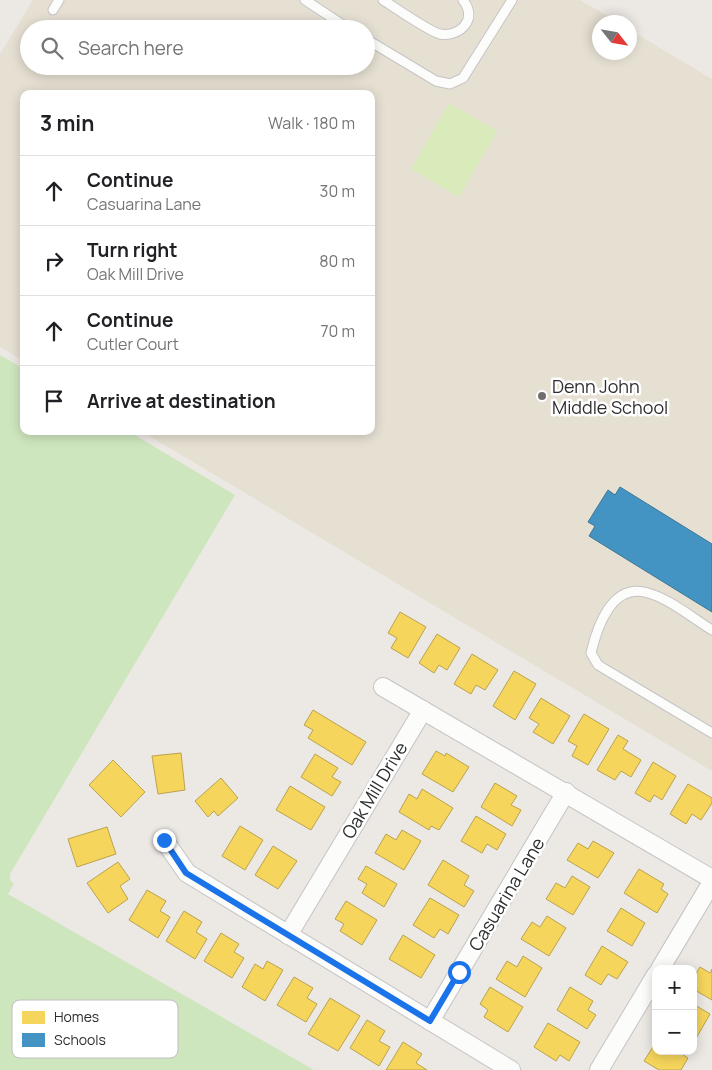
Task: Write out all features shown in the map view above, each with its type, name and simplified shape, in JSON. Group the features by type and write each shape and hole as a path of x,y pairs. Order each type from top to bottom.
{"street":[{"path":"383,687 566,792 712,880 662,965"},
{"name":"Oak Mill Drive","path":"288,934 422,710"},
{"name":"Casuarina Lane","path":"430,1021 566,792"},
{"path":"164,840 186,873 511,1070"},
{"path":"599,1070 652,982"}],"lane":[{"path":"53,10 59,0"},
{"path":"305,0 335,20"},
{"path":"383,0 440,34 456,33 462,29 469,15 468,7 464,0"},
{"path":"375,44 436,81 450,84 463,78 512,0"},
{"path":"712,630 656,596 636,591 626,594 609,608 596,632 592,653 598,665 712,733"}],"shaded area":[{"name":"Denn John Middle School","path":"33,0 580,0 606,15 592,15 592,60 637,60 637,34 712,79 712,771 148,435 375,435 375,90 20,90 20,359 0,347 0,54 20,21 20,75 375,75 375,20 21,20"}],"green space":[{"path":"449,103 497,131 459,197 411,169"},
{"path":"0,355 20,367 20,435 135,435 235,495 10,874 10,880 14,884 8,894 314,1070 0,1070"}],"building: Homes":[{"path":"400,612 426,627 408,658 391,648 397,638 388,633"},
{"path":"437,634 460,648 447,670 439,665 434,673 419,663"},
{"path":"472,654 498,670 485,690 476,685 471,694 454,684"},
{"path":"514,671 536,684 515,720 493,706"},
{"path":"541,698 570,716 553,744 533,732 539,724 529,718"},
{"path":"313,710 366,742 352,765 308,738 313,730 304,725"},
{"path":"584,714 609,729 588,765 572,756 577,746 568,741"},
{"path":"618,735 628,741 623,749 641,760 631,777 621,771 615,780 597,770"},
{"path":"436,751 445,756 446,753 469,767 453,792 422,774"},
{"path":"181,753 185,790 158,794 152,756"},
{"path":"315,754 338,768 332,777 341,782 332,796 301,777"},
{"path":"113,760 145,792 121,817 89,785"},
{"path":"653,762 676,776 662,800 654,795 650,802 635,793"},
{"path":"221,778 238,798 218,816 214,811 208,817 195,801"},
{"path":"495,783 517,796 511,805 521,810 512,826 481,807"},
{"path":"688,784 712,798 712,803 701,820 692,814 686,824 670,814"},
{"path":"290,786 325,807 311,830 276,810"},
{"path":"422,789 453,808 439,830 431,826 429,830 399,812 409,794 417,799"},
{"path":"476,816 506,834 497,850 487,844 482,853 461,841"},
{"path":"240,826 263,840 245,870 222,856"},
{"path":"107,827 116,854 77,867 68,839"},
{"path":"402,830 421,841 404,870 375,853 386,834 396,840"},
{"path":"593,841 614,853 598,878 567,860 578,843 588,849"},
{"path":"273,846 297,861 278,889 255,875"},
{"path":"443,860 469,876 464,885 474,891 464,907 428,885"},
{"path":"118,862 130,879 120,886 128,899 108,913 87,883"},
{"path":"366,866 397,884 384,907 362,893 367,884 358,879"},
{"path":"639,869 664,884 661,889 668,894 657,913 624,893"},
{"path":"572,876 590,887 573,915 546,899 556,883 565,888"},
{"path":"147,890 166,901 160,911 170,917 158,938 129,920"},
{"path":"430,898 459,915 448,934 440,929 434,938 413,925"},
{"path":"346,901 377,920 362,945 340,931 344,924 335,919"},
{"path":"621,908 645,923 632,946 607,931"},
{"path":"184,911 202,922 196,932 207,939 195,959 166,941"},
{"path":"547,916 566,928 549,956 521,939 532,922 540,927"},
{"path":"221,933 239,944 234,952 244,958 232,978 204,961"},
{"path":"403,935 435,955 421,978 389,959"},
{"path":"602,946 628,962 617,979 608,974 601,985 585,975"},
{"path":"523,956 542,968 525,997 496,979 507,961 517,967"},
{"path":"267,961 283,970 265,1001 242,987 255,964 263,969"},
{"path":"700,967 710,973 712,969 712,1000 697,991 697,972"},
{"path":"294,977 313,988 307,998 317,1004 306,1022 277,1005"},
{"path":"490,987 523,1007 508,1032 484,1017 488,1010 480,1004"},
{"path":"570,987 593,1001 588,1010 596,1015 587,1029 557,1010"},
{"path":"330,998 360,1016 338,1051 308,1034"},
{"path":"697,1006 710,1014 697,1037"},
{"path":"367,1020 385,1031 379,1041 390,1047 379,1066 350,1048"},
{"path":"548,1023 580,1042 569,1061 560,1055 556,1061 534,1047"},
{"path":"403,1042 422,1054 416,1063 427,1070 386,1070"},
{"path":"652,1048 652,1055 683,1055 688,1058 681,1070 659,1070 644,1061"}],"building: Schools":[{"path":"620,487 712,544 712,612 589,536 595,526 588,522 608,490 615,495"}],"place":[{"name":"Denn John Middle School","path":"542,396"}],"route":[{"path":"164,840 186,873 430,1021 459,972"}]}
